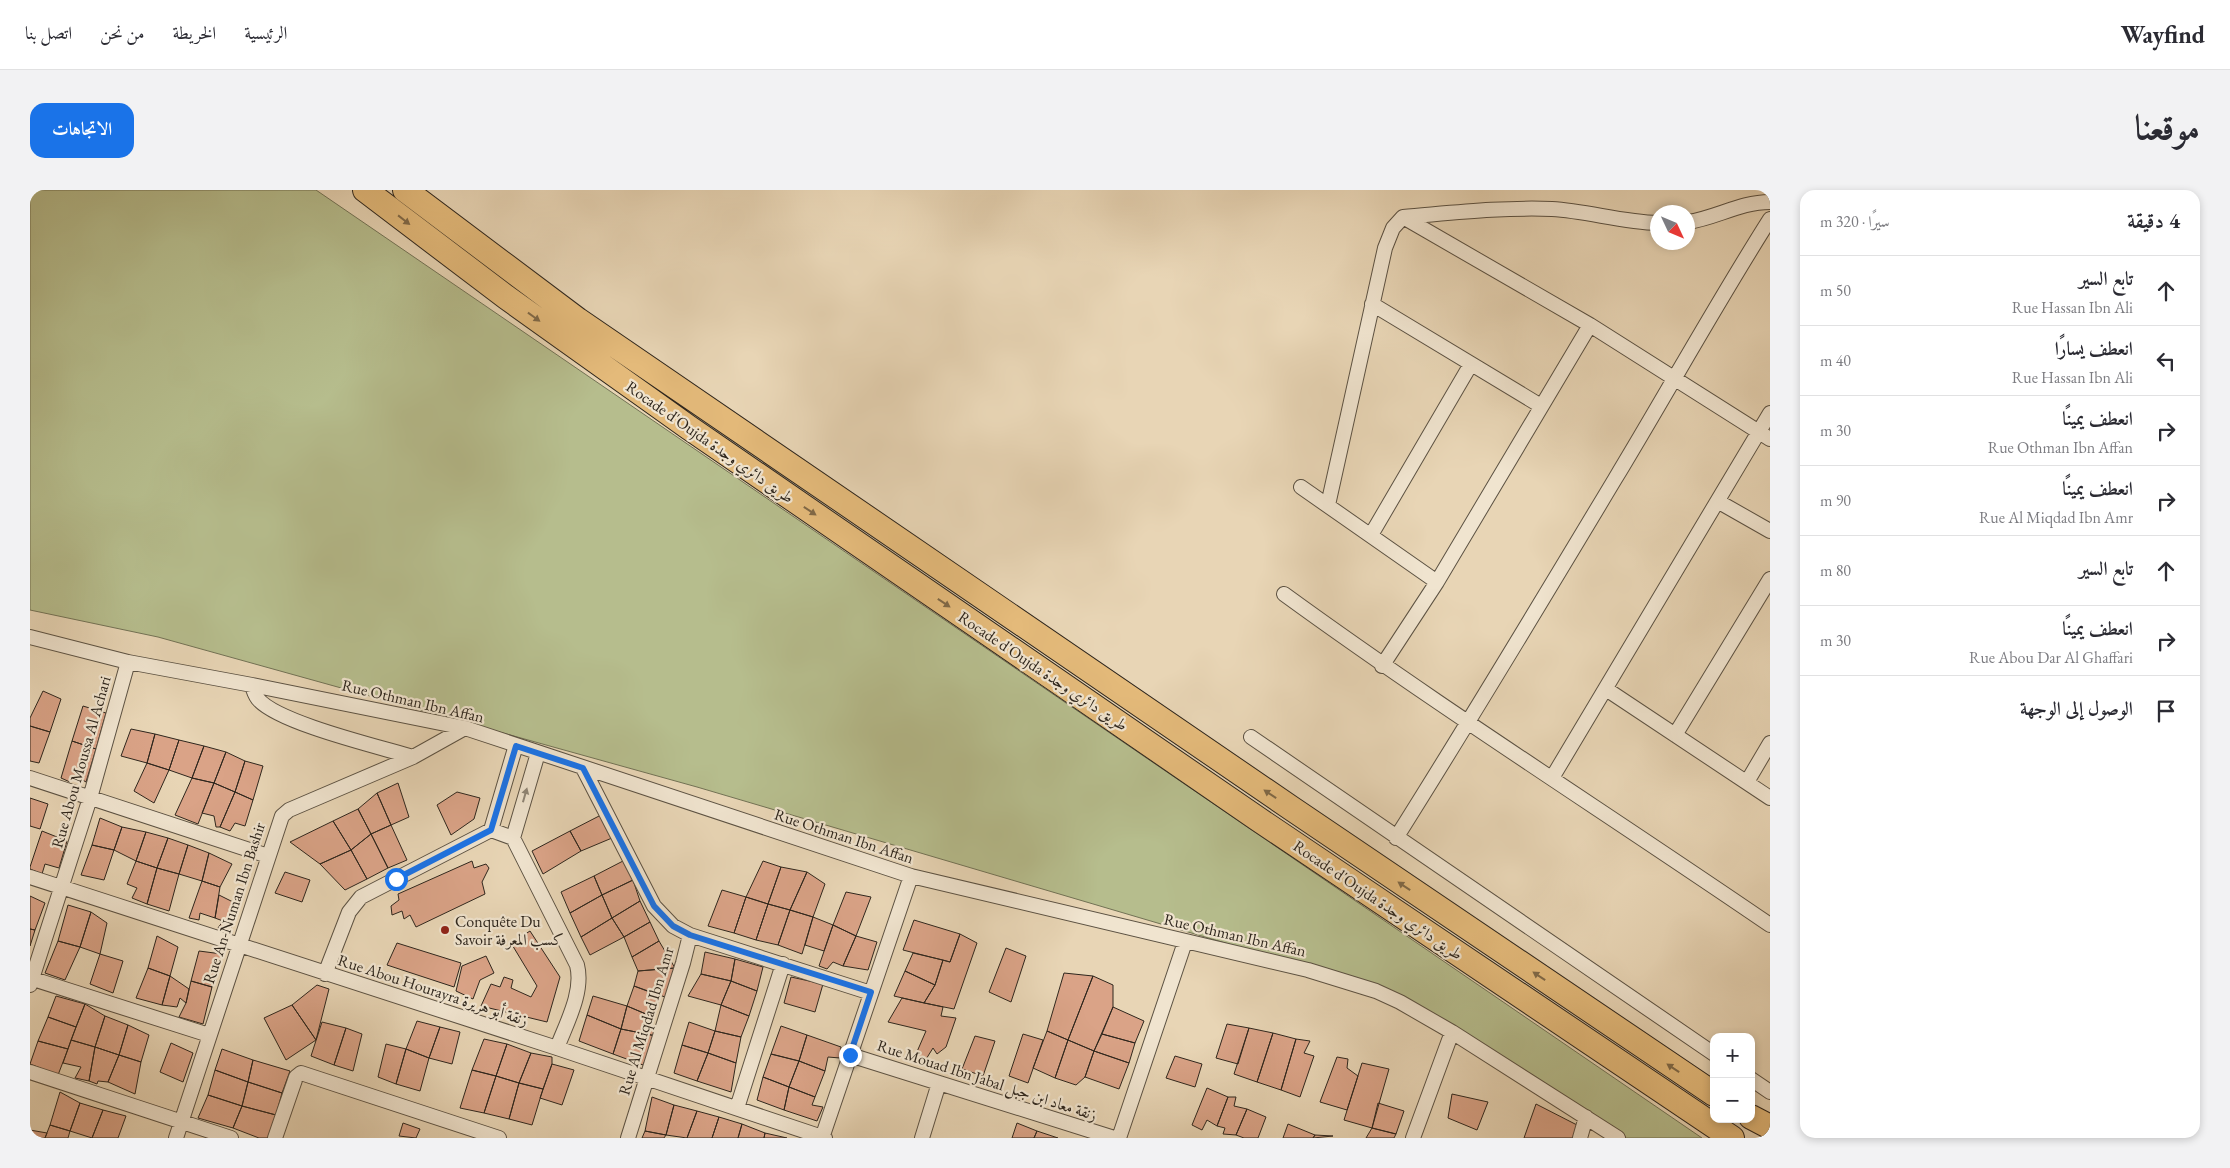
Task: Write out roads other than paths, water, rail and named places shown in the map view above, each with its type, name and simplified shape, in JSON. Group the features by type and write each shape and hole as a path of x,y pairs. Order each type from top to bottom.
{"highway":[{"name":"Rocade d'Oujda طريق دائري وجدة","path":"365,190 506,297 688,427 1258,819 1732,1138"},
{"name":"Rocade d'Oujda طريق دائري وجدة","path":"405,190 603,336 1413,892 1710,1091"},
{"path":"1755,1119 1770,1127"}],"street":[{"path":"1695,220 1740,205 1770,202"},
{"path":"1328,505 1388,237 1392,228 1403,217 1527,208 1554,209 1650,222"},
{"path":"1403,217 1590,325 1764,436"},
{"path":"1396,838 1468,723 1675,378 1736,272 1770,219"},
{"path":"1372,304 1541,406"},
{"path":"1382,666 1437,582 1590,325"},
{"path":"1372,535 1471,364"},
{"path":"1552,778 1719,502 1764,436 1770,413"},
{"path":"1300,487 1372,535 1437,582"},
{"path":"1719,502 1770,531"},
{"path":"1675,735 1770,579"},
{"path":"1284,594 1382,666 1770,925"},
{"name":"Rue Othman Ibn Affan","path":"30,637 128,662 465,728 911,876 1308,970 1376,990 1452,1032 1618,1138"},
{"name":"Rue Abou Moussa Al Achari","path":"31,981 90,798 128,662"},
{"path":"252,685 258,700 286,717 413,757"},
{"path":"1606,689 1770,798"},
{"name":"Rue An-Numan Ibn Bashir","path":"176,1138 280,820 285,813 413,757 465,728"},
{"path":"1251,737 1710,1051"},
{"path":"1747,782 1770,743"},
{"path":"325,974 349,912 361,897 491,830 516,746"},
{"path":"512,838 538,752"},
{"name":"Rue Al Miqdad Ibn Amr","path":"583,768 654,906 673,926 690,935 628,1138"},
{"path":"30,778 268,856"},
{"path":"491,830 512,838 579,972 576,993 557,1048"},
{"path":"823,1138 911,876"},
{"name":"Rue Abou Hourayra زنقة أبو هريرة","path":"30,878 557,1048 823,1138"},
{"path":"690,935 871,992"},
{"path":"1120,1138 1184,942"},
{"path":"737,1108 783,964"},
{"path":"31,981 209,1035"},
{"path":"1413,1138 1452,1032"},
{"name":"Rue Mouad Ibn Jabal زنقة معاد ابن جبل","path":"850,1055 1114,1138"},
{"path":"30,1072 231,1138"},
{"path":"275,1138 296,1077 303,1073 499,1138"},
{"path":"1755,1082 1770,1092"},
{"path":"922,1138 939,1083"},
{"path":"1580,1138 1586,1118"}],"place":[{"name":"Conquête Du Savoir كسب المعرفة","path":"445,930"}]}
